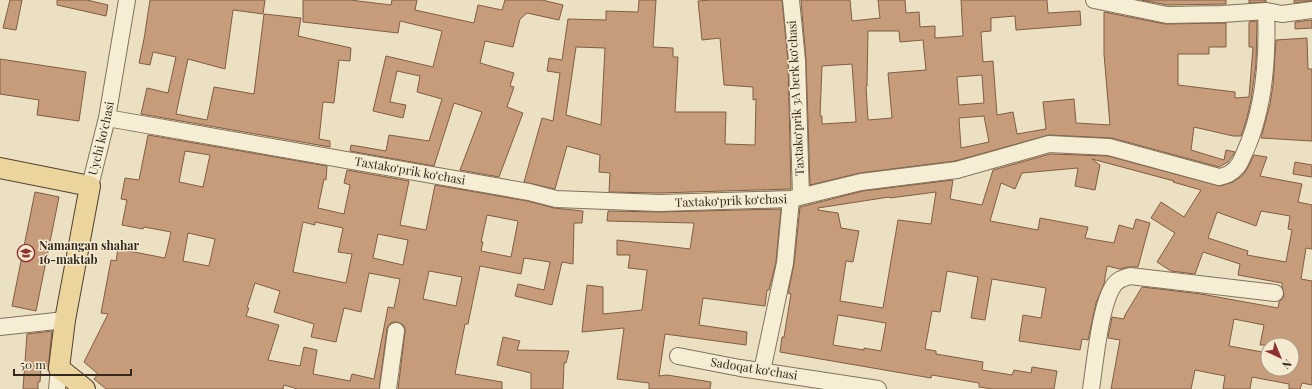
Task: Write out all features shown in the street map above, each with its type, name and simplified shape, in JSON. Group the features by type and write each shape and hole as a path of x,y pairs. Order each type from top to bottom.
{"main road":[{"name":"Uychi ko'chasi","path":"0,168 90,186"},
{"path":"85,389 59,368 64,320 90,186"}],"street":[{"name":"Uychi ko'chasi","path":"90,186 107,118 127,0"},
{"name":"Taxtakoʻprik 3A berk koʻchasi","path":"762,371 785,263 796,198 797,60 791,0"},
{"path":"1094,0 1167,15 1266,11 1282,14 1312,10"},
{"name":"Taxtakoʻprik koʻchasi","path":"107,118 514,190 556,199 659,203 796,198 861,182 957,170 1049,144 1110,147 1219,177 1226,176 1238,166 1256,123 1262,93 1267,36 1266,11"},
{"path":"1091,389 1106,304 1113,286 1117,281 1130,276 1275,293"},
{"path":"0,327 64,320"},
{"path":"388,389 396,331"},
{"name":"Sadoqat koʻchasi","path":"678,356 878,389"},
{"path":"57,389 59,368"}],"building":[{"path":"10,0 22,0 16,30 3,28"},
{"path":"57,0 87,0 108,5 106,16 57,5"},
{"path":"150,0 265,0 263,14 233,10 225,69 188,59 176,114 207,120 214,87 254,94 264,14 301,18 298,36 351,48 350,61 339,60 334,103 323,102 319,139 330,141 330,147 141,114 147,88 168,93 176,57 153,52 150,65 139,63"},
{"path":"303,0 350,0 391,5 392,0 417,0 415,10 474,23 478,5 502,10 505,0 542,0 563,5 559,20 527,13 520,19 513,47 485,41 480,63 514,73 510,86 514,87 507,107 523,113 499,177 460,170 482,112 454,103 434,166 350,151 351,145 386,151 389,135 429,141 442,99 417,92 420,76 397,71 390,102 406,105 403,118 373,111 386,56 433,67 442,31 400,21 398,33 303,22"},
{"path":"639,0 656,0 653,47 673,48 673,57 678,57 675,112 726,112 725,144 755,145 756,99 753,100 753,87 724,85 720,38 702,40 698,1 782,0 788,61 791,189 659,193 609,192 610,173 599,172 600,155 567,146 555,189 524,182 542,118 553,121 560,73 547,71 549,58 562,60 568,19 606,20 606,11 638,12","holes":["576,47 605,48 601,125 566,115"]},
{"path":"801,0 850,0 852,21 880,18 878,0 905,0 906,13 919,12 920,27 935,26 935,38 963,36 961,0 1047,0 1048,13 1080,11 1081,25 1016,30 1015,16 991,18 991,31 981,32 983,62 993,61 997,115 1013,112 1017,134 1046,129 1043,102 1074,99 1076,123 1110,125 1104,54 1104,12 1165,24 1226,23 1226,47 1209,47 1209,54 1178,54 1178,85 1235,92 1235,98 1249,97 1253,47 1249,47 1249,22 1257,21 1256,64 1251,100 1241,136 1233,136 1194,127 1191,150 1224,160 1226,150 1235,152 1228,162 1219,167 1112,138 1049,135 955,161 860,173 810,185 806,60","holes":["868,31 899,31 900,42 923,40 926,70 888,73 892,118 868,120","852,64 856,122 822,124 822,116 820,116 822,66","982,75 984,103 959,105 957,77","984,116 989,142 961,148 959,118"]},
{"path":"1141,0 1226,0 1226,4 1168,5"},
{"path":"1249,0 1266,0 1266,2 1249,3"},
{"path":"1294,0 1312,0 1312,1 1294,3"},
{"path":"1312,20 1312,28 1295,29 1295,22"},
{"path":"1307,38 1308,69 1312,69 1312,141 1261,138 1270,104 1273,85 1276,40"},
{"path":"0,59 86,72 79,121 37,115 39,100 0,94"},
{"path":"148,135 327,166 326,180 324,179 318,208 344,214 350,185 344,183 347,170 409,181 400,225 426,230 435,185 527,201 554,208 583,211 582,223 574,223 573,264 562,262 552,305 515,296 518,284 544,290 550,262 524,258 521,274 480,266 468,324 465,324 455,374 502,382 502,389 398,389 405,327 397,322 392,322 387,329 379,389 298,389 284,385 283,389 106,389 94,379 98,374 84,362 108,314 101,313 111,260 116,261 118,249 165,258 171,232 122,225 127,200 121,199 125,178 139,180","holes":["185,151 210,155 203,187 179,182","487,215 518,221 511,257 481,251 483,242 481,242","303,222 315,225 315,222 343,228 338,252 352,254 346,283 293,272","188,233 215,239 209,266 183,261","378,234 408,240 403,265 373,258","429,271 462,277 456,306 423,299","369,273 400,279 394,308 388,307 374,379 352,374 350,381 313,374 317,350 304,347 300,366 268,360 279,325 246,316 255,283 280,291 274,312 314,324 311,337 336,342 344,308 361,312"]},
{"path":"1050,154 1108,156 1220,186 1233,182 1242,176 1254,155 1267,157 1260,176 1302,184 1298,202 1312,205 1312,249 1306,248 1301,279 1312,281 1312,385 1302,383 1300,389 1289,389 1289,384 1252,377 1250,389 1223,389 1225,376 1195,370 1191,389 1111,389 1120,340 1108,338 1112,317 1124,319 1142,287 1201,294 1278,308 1279,302 1283,298 1284,294 1282,283 1238,275 1240,264 1203,252 1195,274 1171,271 1157,262 1175,233 1151,218 1161,202 1184,217 1201,190 1173,182 1174,181 1092,159 1100,165 1095,190 1075,186 1078,168 1022,173 1015,189 1001,183 990,221 1038,230 1040,218 1088,227 1085,238 1114,243 1119,225 1133,229 1136,219 1150,223 1138,267 1127,267 1120,269 1107,266 1104,284 1096,303 1088,340 1082,339 1080,350 1019,341 1023,315 1041,318 1046,288 992,279 985,320 971,318 978,277 947,271 940,312 932,311 925,349 936,351 936,354 983,362 982,370 1012,375 1014,370 1031,373 1032,367 1057,371 1054,389 993,389 979,387 979,383 932,375 931,378 780,352 791,294 788,293 794,264 800,207 863,191 953,180 950,199 982,205 993,170","holes":["936,192 931,224 898,220 883,308 840,301 846,261 853,262 859,231 841,228 838,213 818,210 818,208 889,197","1261,211 1290,216 1288,229 1292,230 1286,262 1247,255 1248,251 1208,238 1217,212 1256,226","838,315 886,323 881,351 833,345"]},
{"path":"1295,162 1312,165 1312,177 1293,174"},
{"path":"35,192 59,197 36,311 12,306"},
{"path":"781,209 776,262 769,290 767,290 765,306 703,298 699,325 747,332 746,345 665,334 659,376 667,375 711,382 710,389 649,389 649,383 617,379 624,328 582,332 587,285 603,287 603,314 642,310 647,270 628,268 630,255 617,255 617,240 690,249 694,223 607,221 608,211 659,212"},
{"path":"52,331 48,370 41,369 38,389 23,389 27,334"},
{"path":"503,337 520,341 517,350 569,351 566,363 564,363 563,389 531,389 531,373 497,365"}],"place":[{"name":"Namangan shahar 16-maktab","path":"26,253"}]}
